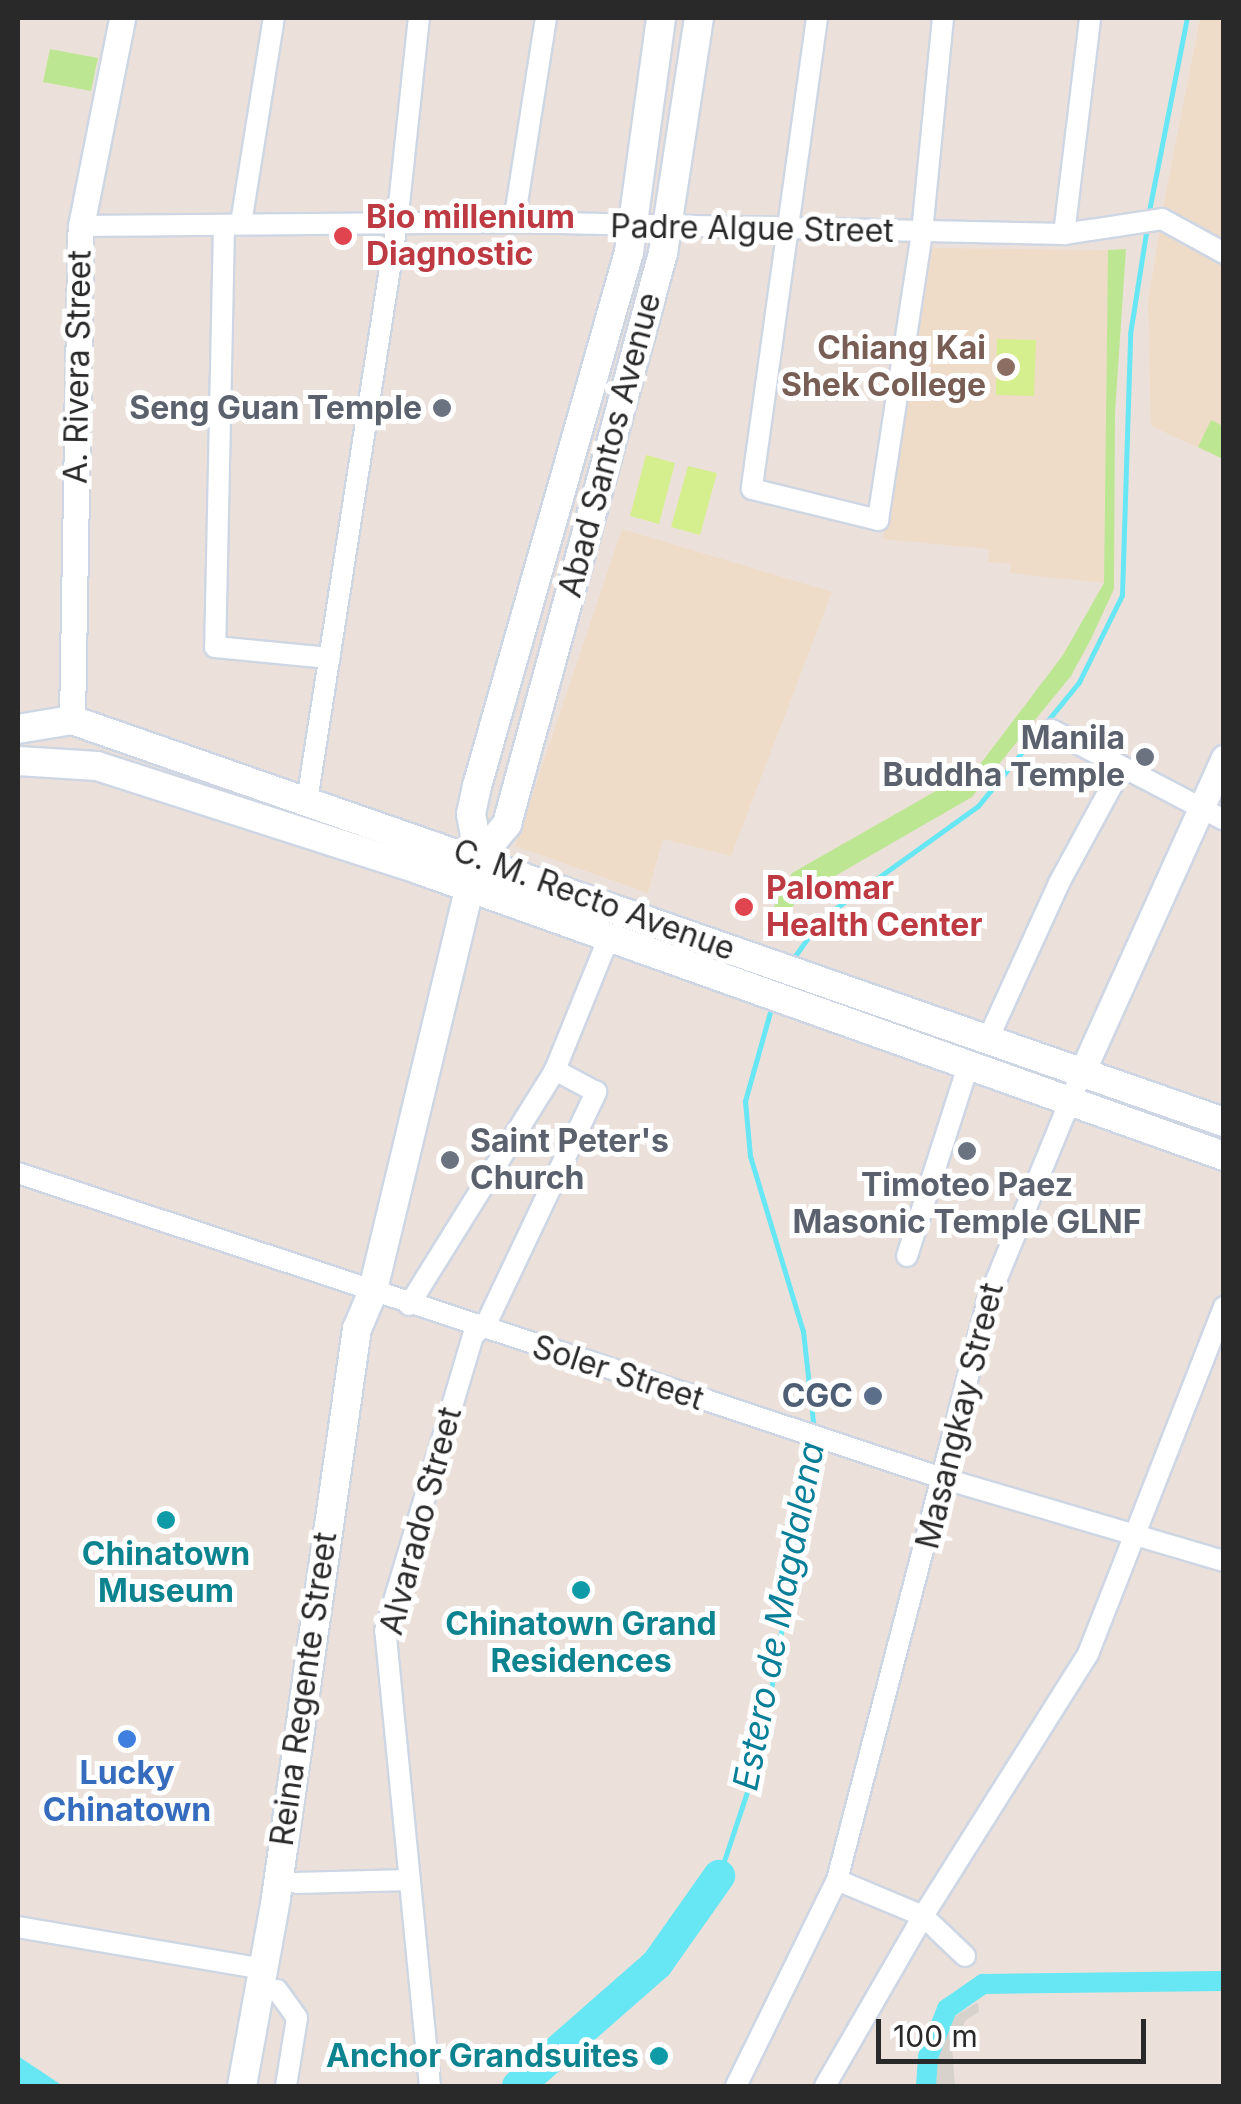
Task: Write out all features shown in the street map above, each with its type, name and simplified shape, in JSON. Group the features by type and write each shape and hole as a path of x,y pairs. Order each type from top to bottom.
{"main road":[{"name":"Abad Santos Avenue","path":"479,858 471,814 477,786 632,228 660,18"},
{"name":"Abad Santos Avenue","path":"470,887 479,858 507,824 669,228 698,18"},
{"name":"C. M. Recto Avenue","path":"18,729 72,720 479,858 1224,1122"},
{"name":"C. M. Recto Avenue","path":"18,761 97,766 470,887 966,1069 1224,1156"},
{"name":"Reina Regente Street","path":"242,2086 264,1975 352,1356 372,1294 470,887"},
{"name":"Reina Regente Street","path":"258,2086 264,1975 296,1883 372,1294"}],"street":[{"name":"A. Rivera Street","path":"72,720 81,226 122,18"},
{"path":"274,18 232,225 215,647 329,658"},
{"path":"306,801 397,223 419,18"},
{"path":"514,222 546,18"},
{"path":"817,18 752,489 878,520 922,232 943,18"},
{"path":"1064,234 1090,18"},
{"name":"Padre Algue Street","path":"81,226 514,222 632,228 1064,234 1126,228 1162,219 1224,253"},
{"path":"1052,730 1224,820"},
{"name":"Masangkay Street","path":"736,2086 837,1880 998,1266 1224,758"},
{"path":"988,1039 1059,883 1122,768"},
{"path":"409,1305 556,1070 609,937"},
{"path":"907,1256 966,1069"},
{"name":"Alvarado Street","path":"430,2086 385,1631 480,1328 596,1092 556,1070"},
{"name":"Soler Street","path":"18,1173 372,1294 945,1479 1224,1561"},
{"path":"825,2086 923,1916 1088,1654 1139,1538 1224,1306"},
{"path":"296,1883 409,1880"},
{"path":"837,1880 923,1916 965,1956"},
{"path":"18,1927 264,1975 297,2018 286,2086"}],"shaded area":[{"path":"1200,18 1223,18 1223,245 1163,208"},
{"path":"1161,223 1223,258 1223,459 1151,426 1148,302"},
{"name":"Chiang Kai Shek College","path":"927,248 1108,250 1104,583 1010,573 1011,564 988,562 989,549 883,539"},
{"path":"622,529 832,592 731,856 663,839 648,893 515,846"},
{"path":"978,2002 979,2012 966,2020 952,2046 955,2086 934,2086 933,2063 955,2016"}],"green space":[{"path":"50,49 98,58 91,91 43,82"},
{"path":"1126,249 1115,413 1114,589 1090,641 1071,676 972,797 797,898 778,936 762,929 792,873 978,767 1063,655 1104,583 1108,250"},
{"path":"997,339 1036,340 1034,396 996,395"},
{"path":"1211,420 1223,426 1223,459 1198,447"},
{"path":"646,455 675,463 659,524 630,516"},
{"path":"688,466 717,473 700,535 671,527"}],"water":[{"path":"18,2056 63,2086 18,2086"}],"waterway":[{"name":"Estero de Magdalena","path":"1148,216 1187,18"},
{"name":"Estero de Magdalena","path":"790,963 822,918 978,806 1079,682 1122,595 1130,334 1147,227"},
{"name":"Estero de Magdalena","path":"772,1005 745,1101 750,1156 803,1331 814,1431"},
{"name":"Estero de Magdalena","path":"719,1876 759,1756 815,1442"},
{"name":"Estero de Magdalena","path":"518,2086 657,1964 719,1876"},
{"path":"926,2086 928,2057 947,2009 983,1984 1224,1981"}],"place":[{"name":"Bio millenium Diagnostic","path":"343,236"},
{"name":"Chiang Kai Shek College","path":"1006,367"},
{"name":"Seng Guan Temple","path":"442,408"},
{"name":"Manila Buddha Temple","path":"1145,757"},
{"name":"Palomar Health Center","path":"744,907"},
{"name":"Timoteo Paez Masonic Temple GLNF","path":"967,1151"},
{"name":"Saint Peter's Church","path":"450,1160"},
{"name":"CGC","path":"873,1396"},
{"name":"Chinatown Museum","path":"166,1520"},
{"name":"Chinatown Grand Residences","path":"581,1590"},
{"name":"Lucky Chinatown","path":"127,1739"},
{"name":"Anchor Grandsuites","path":"659,2056"}]}
